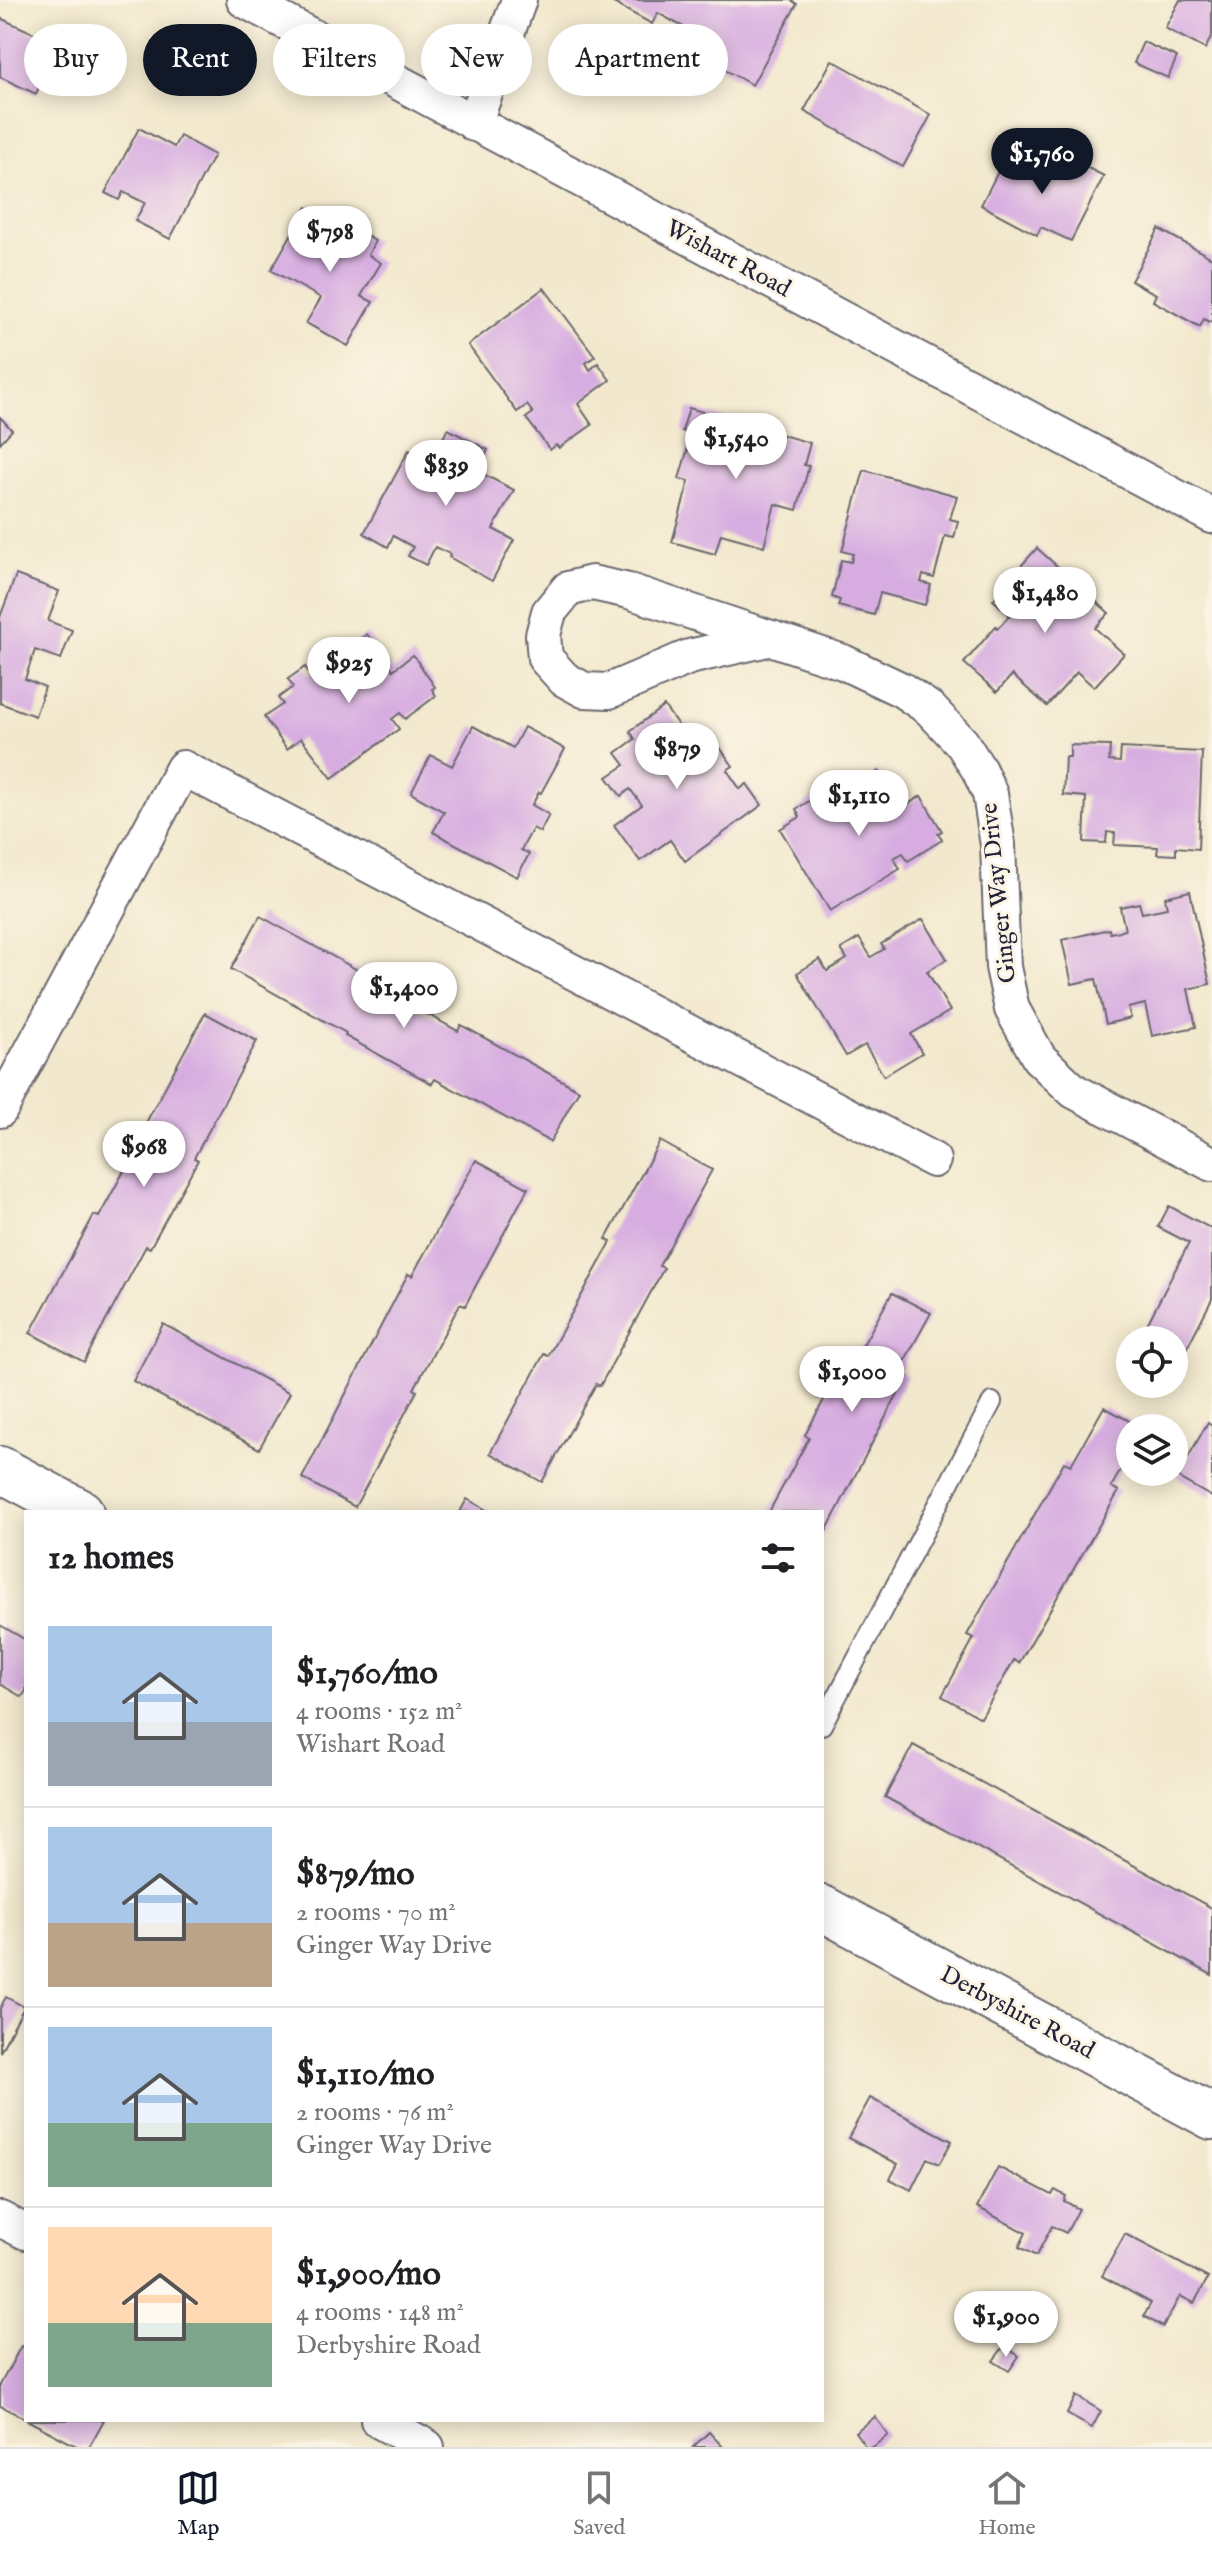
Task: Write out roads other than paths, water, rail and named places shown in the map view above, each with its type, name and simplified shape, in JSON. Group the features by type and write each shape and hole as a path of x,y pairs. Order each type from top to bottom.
{"street":[{"name":"Wishart Road","path":"244,0 1212,516"},
{"path":"474,124 519,0"},
{"name":"Ginger Way Drive","path":"772,638 689,657 609,691 584,690 564,679 545,658 543,635 549,612 568,589 592,583 629,591 772,638 843,662 902,690 930,709 962,743 990,794 998,845 1003,967 1012,1009 1039,1058 1074,1091 1212,1164"},
{"path":"0,1110 183,768 933,1160"},
{"path":"0,1469 77,1510"},
{"name":"Derbyshire Road","path":"824,1909 1212,2117"},
{"path":"0,2219 24,2231"},
{"path":"382,2422 427,2447"}],"lane":[{"path":"824,1721 992,1402"}]}
